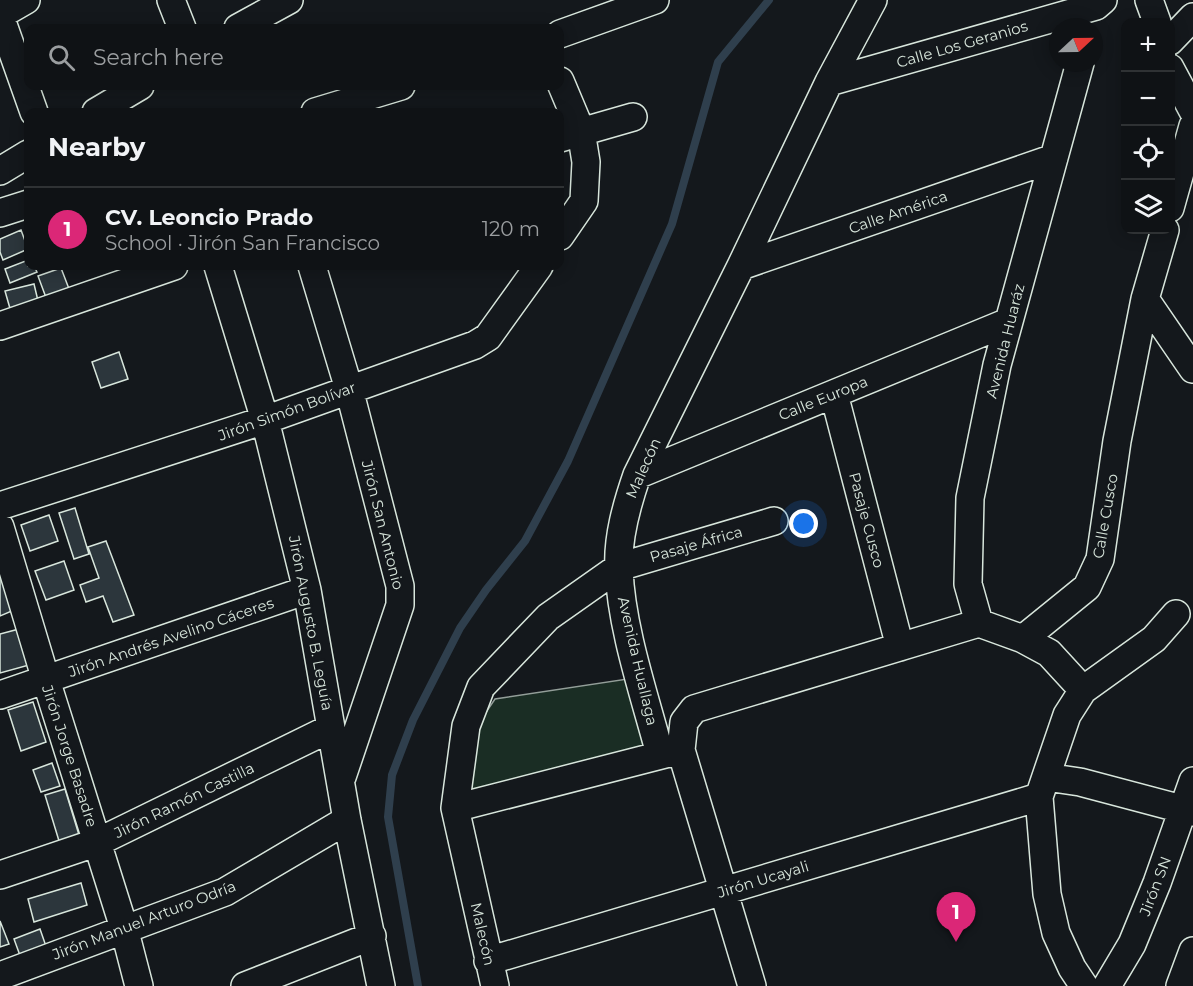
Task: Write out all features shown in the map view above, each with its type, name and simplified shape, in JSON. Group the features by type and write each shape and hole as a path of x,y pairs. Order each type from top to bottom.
{"street":[{"path":"24,83 0,15 26,0"},
{"path":"171,0 180,24"},
{"path":"245,24 289,0"},
{"path":"564,33 655,0"},
{"name":"Malecón","path":"492,973 455,808 466,726 481,687 548,617 619,567 626,507 637,475 829,82 873,0"},
{"path":"1149,0 1156,18"},
{"name":"Calle Los Geranios","path":"829,82 1097,8"},
{"path":"1175,36 1193,17"},
{"name":"Avenida Huaráz","path":"979,623 968,584 970,498 997,365 1078,72"},
{"path":"1172,72 1193,111"},
{"path":"26,90 33,108"},
{"path":"103,108 133,90"},
{"path":"328,108 387,90"},
{"path":"562,90 570,135 586,162 584,201 564,230"},
{"path":"570,135 633,117"},
{"path":"1175,190 1193,126"},
{"path":"0,171 24,156"},
{"name":"Calle América","path":"741,266 1054,158"},
{"path":"0,213 24,205"},
{"name":"Calle Cusco","path":"1023,639 1087,586 1100,559 1117,441 1145,299 1164,234"},
{"path":"0,326 162,270"},
{"name":"Jirón Augusto B. Leguía","path":"219,270 265,420 307,590 347,820 381,986"},
{"name":"Jirón San Antonio","path":"313,270 349,389 400,586 400,605 340,781"},
{"name":"Jirón Simón Bolívar","path":"0,506 265,420 475,345 488,337 536,270"},
{"path":"1145,299 1193,369"},
{"name":"Calle Europa","path":"637,475 1008,322"},
{"name":"Pasaje Cusco","path":"834,394 900,647"},
{"name":"Pasaje África","path":"619,567 774,521"},
{"name":"Jirón Jorge Basadre","path":"0,527 124,928 139,986"},
{"name":"Avenida Huallaga","path":"619,567 621,592 634,655 723,891 752,986"},
{"name":"Jirón Andrés Avelino Cáceres","path":"0,695 307,590"},
{"path":"1084,986 1072,968 1056,933 1049,904 1042,787 1066,715 1083,690 1154,639 1176,614"},
{"path":"455,808 671,752 684,722 694,709 979,623 1023,639 1049,653 1083,690"},
{"name":"Jirón Ramón Castilla","path":"0,875 98,843 331,728"},
{"name":"Jirón SN","path":"1107,986 1132,944 1188,811 1193,781"},
{"name":"Jirón Ucayali","path":"492,973 723,891 1042,787 1080,782 1188,811"},
{"name":"Jirón Manuel Arturo Odría","path":"0,976 225,892 347,820"},
{"path":"245,986 372,936"},
{"path":"1180,986 1193,951"}],"green space":[{"path":"634,678 652,751 469,798 476,727 495,699"}],"building":[{"path":"21,230 24,238 24,251 3,260 0,252 0,239"},
{"path":"24,262 24,270 36,270 37,272 10,283 5,269"},
{"path":"62,270 71,294 48,303 38,276"},
{"path":"34,284 39,305 11,312 5,291"},
{"path":"119,352 128,379 101,388 92,362"},
{"path":"75,508 89,554 74,559 59,513"},
{"path":"49,515 58,541 30,551 21,525"},
{"path":"106,541 134,615 113,622 103,596 86,602 80,585 99,578 88,547"},
{"path":"64,561 74,590 46,600 35,571"},
{"path":"7,574 21,607 0,616 0,577"},
{"path":"19,629 29,665 0,673 0,634"},
{"path":"33,702 46,742 21,751 8,710"},
{"path":"52,763 60,786 41,792 33,770"},
{"path":"65,789 83,848 63,854 45,795"},
{"path":"81,883 87,905 34,922 28,899"},
{"path":"0,921 9,944 0,947"},
{"path":"40,929 48,952 22,961 14,939"}],"waterway":[{"path":"418,986 388,817 392,775 413,720 460,628 486,590 525,541 568,461 672,224 718,62 769,0"}],"place":[{"name":"CV. Leoncio Prado","path":"956,942"}]}
